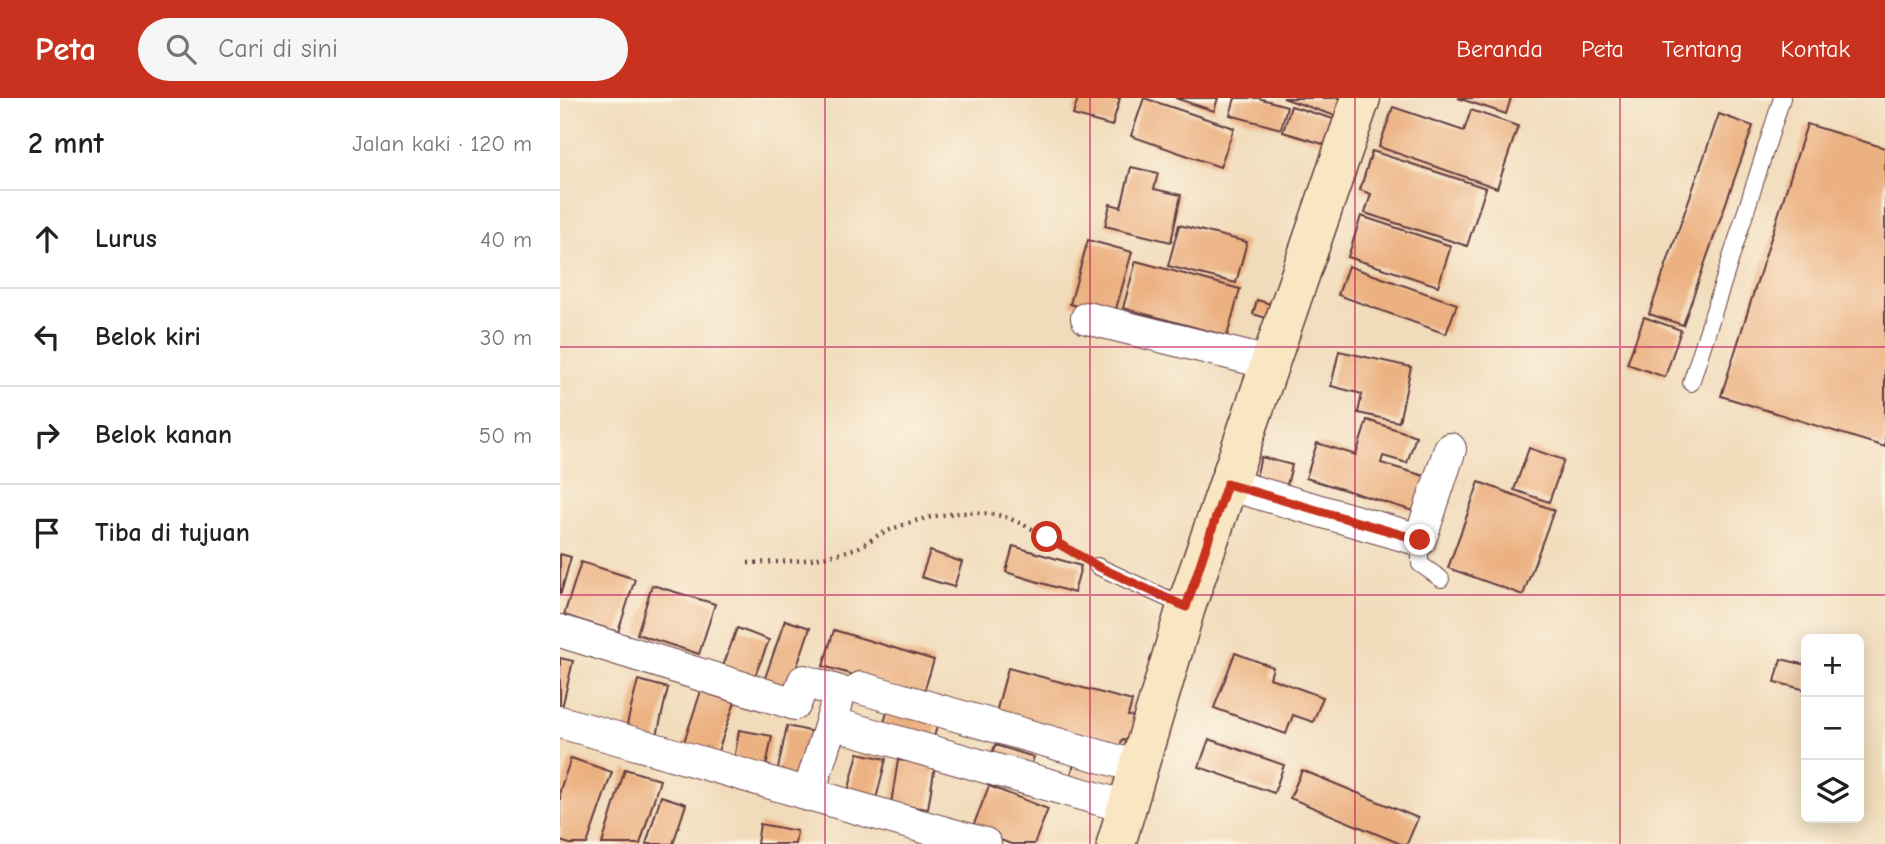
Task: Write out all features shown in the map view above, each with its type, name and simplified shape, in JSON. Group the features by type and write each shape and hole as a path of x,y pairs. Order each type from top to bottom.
{"main road":[{"path":"1116,844 1186,607 1361,98"}],"street":[{"path":"1087,318 1269,363"},
{"path":"1227,484 1420,540 1450,449"},
{"path":"560,631 795,704 804,681 840,692 808,795"},
{"path":"861,688 1138,766"},
{"path":"560,722 985,844"},
{"path":"831,723 1127,807"}],"lane":[{"path":"1691,383 1782,98"},
{"path":"1420,540 1420,564 1441,579"},
{"path":"1097,566 1186,607"}],"path":[{"path":"748,563 809,561 860,547 878,536 914,522 937,516 970,513 999,516 1047,537 1097,566"}],"building":[{"path":"1078,98 1120,98 1112,126 1073,115"},
{"path":"1144,98 1234,128 1220,167 1131,136"},
{"path":"1175,98 1218,98 1214,111"},
{"path":"1235,98 1258,98 1287,106 1281,129 1230,115"},
{"path":"1283,98 1354,98 1347,120"},
{"path":"1458,98 1511,98 1506,114"},
{"path":"1291,106 1340,121 1333,147 1283,132"},
{"path":"1393,107 1464,131 1471,110 1518,126 1497,188 1379,147"},
{"path":"1719,114 1753,126 1683,325 1649,314"},
{"path":"1807,124 1885,148 1885,447 1721,396"},
{"path":"1372,151 1486,188 1467,246 1365,213 1371,194 1360,190"},
{"path":"1131,167 1158,173 1154,189 1181,195 1171,242 1105,226 1110,204 1121,207"},
{"path":"1361,216 1451,246 1438,286 1348,257"},
{"path":"1179,225 1247,242 1236,283 1168,266"},
{"path":"1088,240 1132,252 1114,316 1070,304"},
{"path":"1136,261 1240,289 1227,336 1123,308"},
{"path":"1348,266 1457,304 1446,334 1338,295"},
{"path":"1257,300 1278,306 1273,320 1253,314"},
{"path":"1644,317 1681,330 1665,377 1627,364"},
{"path":"1339,351 1411,367 1399,422 1358,413 1362,394 1331,386"},
{"path":"1367,420 1416,436 1407,463 1383,456 1381,463 1431,478 1420,513 1306,478 1317,443 1356,455"},
{"path":"1529,448 1564,460 1549,502 1514,490"},
{"path":"1261,457 1292,465 1287,485 1256,477"},
{"path":"1479,482 1554,510 1523,595 1448,568"},
{"path":"1013,546 1081,566 1074,593 1006,572"},
{"path":"930,551 962,562 954,587 921,577"},
{"path":"560,554 571,557 561,593 560,593"},
{"path":"581,562 635,579 618,632 564,615"},
{"path":"652,585 715,604 699,654 637,634"},
{"path":"785,620 810,628 789,690 764,681"},
{"path":"737,628 769,640 753,681 722,669"},
{"path":"834,630 934,660 923,695 823,666"},
{"path":"1235,653 1273,667 1270,678 1323,697 1313,722 1293,715 1286,734 1214,708"},
{"path":"560,658 573,661 561,712 560,712"},
{"path":"1781,659 1801,664 1801,689 1775,682"},
{"path":"1008,668 1132,701 1128,716 1141,718 1134,742 1122,740 1118,753 994,720"},
{"path":"638,680 668,688 656,740 625,732"},
{"path":"701,691 735,702 716,757 683,745"},
{"path":"888,709 938,723 931,747 881,733"},
{"path":"787,726 814,732 803,779 777,773"},
{"path":"739,730 772,736 765,772 733,766"},
{"path":"1209,739 1284,765 1274,793 1199,767"},
{"path":"995,745 1034,757 1029,772 990,759"},
{"path":"858,753 886,759 875,803 847,796"},
{"path":"1076,757 1126,772 1117,799 1068,785"},
{"path":"571,758 612,772 587,844 560,841 560,790"},
{"path":"898,760 935,765 928,809 891,804"},
{"path":"625,769 660,780 640,844 602,844"},
{"path":"1302,770 1418,818 1407,844 1401,844 1290,798"},
{"path":"989,786 1048,809 1034,844 1011,844 972,829"},
{"path":"661,796 686,804 673,844 646,844"},
{"path":"760,824 797,831 795,844 757,844"}],"route":[{"path":"1047,537 1097,566 1186,607 1227,484 1420,540"}]}
